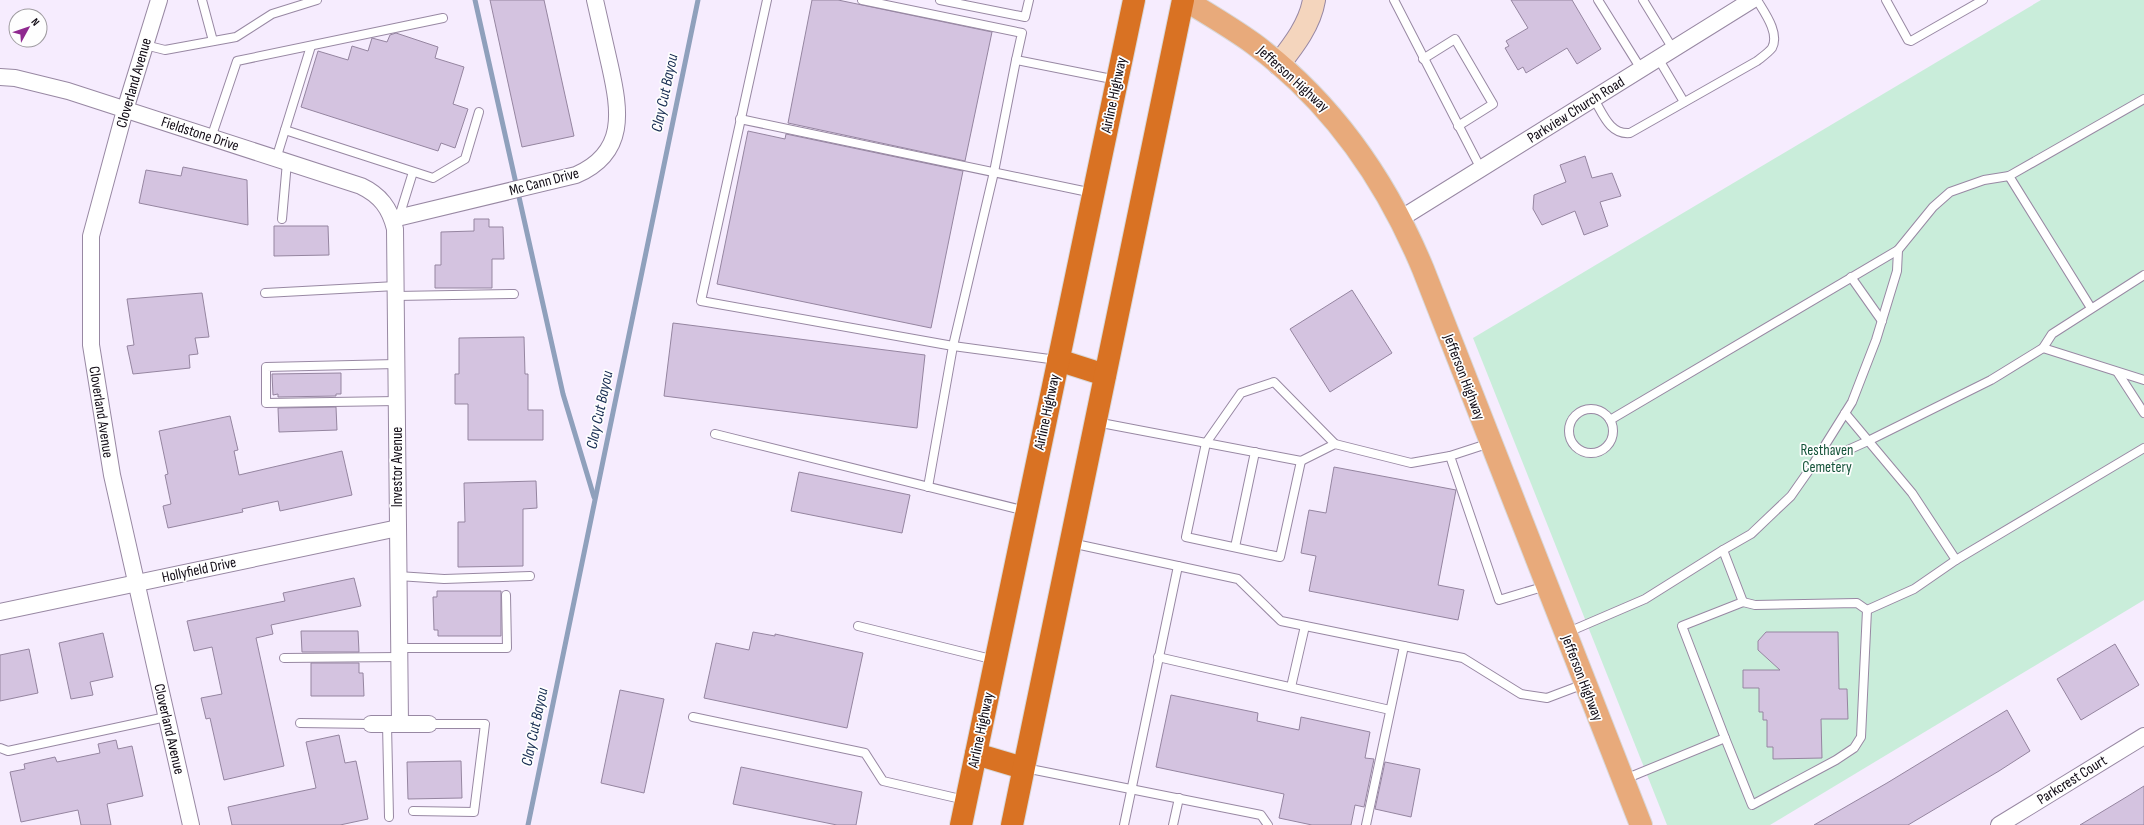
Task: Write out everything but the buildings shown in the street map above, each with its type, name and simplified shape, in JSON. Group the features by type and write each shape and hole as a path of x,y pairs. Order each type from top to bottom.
{"highway":[{"name":"Airline Highway","path":"961,825 1134,0"},
{"path":"1012,825 1184,0"},
{"path":"1058,360 1105,375"},
{"path":"976,754 1024,768"}],"main road":[{"name":"Jefferson Highway","path":"1184,0 1253,43 1279,64 1317,99 1342,128 1376,176 1400,219 1420,262 1584,684 1641,825"}],"street":[{"name":"Cloverland Avenue","path":"159,0 125,110 91,236 91,345 112,475 191,825"},
{"name":"Mc Cann Drive","path":"394,216 508,192 576,175 586,171 606,152 614,140 617,130 618,106 595,0"},
{"path":"1279,64 1295,44 1312,12 1314,0"},
{"name":"Parkview Church Road","path":"1400,219 1752,0"},
{"name":"Fieldstone Drive","path":"0,77 15,78 68,90 125,110 361,186 376,194 394,216"},
{"name":"Investor Avenue","path":"394,216 399,653 394,724"},
{"name":"Hollyfield Drive","path":"0,612 398,528"},
{"path":"371,724 429,724"},
{"name":"Parkcrest Court","path":"1999,825 2144,736"}],"lane":[{"path":"202,0 213,41"},
{"path":"145,45 165,50 236,37 272,14 317,0"},
{"path":"767,0 701,301 953,346 1058,360"},
{"path":"862,0 1022,33 994,172 953,346 928,487"},
{"path":"940,0 1026,17 1029,0"},
{"path":"1394,0 1423,59 1481,169"},
{"path":"1598,0 1641,69"},
{"path":"1643,0 1673,49"},
{"path":"1594,99 1608,124 1623,134 1637,130 1757,61 1772,47 1774,40 1773,30 1757,0"},
{"path":"1886,0 1910,40 1983,0"},
{"path":"211,138 237,61 443,18"},
{"path":"1423,59 1455,39 1493,104 1458,126"},
{"path":"282,219 282,160 285,130 311,46"},
{"path":"1658,58 1684,102"},
{"path":"1016,60 1117,81"},
{"path":"1610,420 1898,250 1933,207 1950,192 1984,180 2009,176 2144,99"},
{"path":"285,130 433,178 465,159 479,112"},
{"path":"740,119 1094,193"},
{"path":"394,216 413,172"},
{"path":"2009,176 2091,308"},
{"path":"1565,634 1645,599 1751,534 1785,502 1812,466 1852,402 1882,320 1897,271 1898,250"},
{"path":"1812,466 1868,441 1991,380 2043,348 2052,334 2144,275"},
{"path":"1851,277 1882,320"},
{"path":"266,293 396,291 514,294"},
{"path":"2043,348 2144,380"},
{"path":"396,364 266,366 266,403 397,401"},
{"path":"2118,373 2144,414"},
{"path":"1301,461 1280,557 1186,537 1206,443 1241,394 1274,382 1335,444 1412,463 1450,456 1490,443"},
{"path":"1592,409 1606,414 1610,420 1613,434 1611,442 1601,452 1586,453 1574,445 1570,439 1570,425 1579,413 1592,409"},
{"path":"1845,413 1912,493 1956,560"},
{"path":"1096,422 1301,461 1335,444"},
{"path":"715,434 1027,511"},
{"path":"1868,610 1914,589 1956,560 2144,448"},
{"path":"1235,548 1256,452"},
{"path":"1450,456 1499,600 1546,586"},
{"path":"1070,543 1238,578 1280,621 1463,658 1521,694 1546,698 1584,684"},
{"path":"1723,550 1743,602"},
{"path":"1124,825 1178,566"},
{"path":"398,576 444,579 530,576"},
{"path":"284,658 508,648 506,596"},
{"path":"1743,602 1756,605 1857,603 1868,610 1861,737 1854,748 1836,760 1752,805 1682,626 1743,602"},
{"path":"858,626 995,660"},
{"path":"1292,687 1305,626"},
{"path":"1366,825 1404,646"},
{"path":"1158,657 1390,710"},
{"path":"0,748 8,751 166,717"},
{"path":"693,717 865,753 883,781 966,800"},
{"path":"300,723 371,724"},
{"path":"390,817 394,724"},
{"path":"413,811 474,812 485,724 429,724"},
{"path":"1622,780 1725,738"},
{"path":"1024,768 1131,791 1179,798 1261,815 1268,825"},
{"path":"1173,825 1179,798"}],"green space":[{"name":"Resthaven Cemetery","path":"2041,0 2144,0 2144,600 1770,825 1667,825 1473,338"}],"waterway":[{"path":"475,0 563,394 594,497"},
{"name":"Clay Cut Bayou","path":"528,825 698,0"}]}
